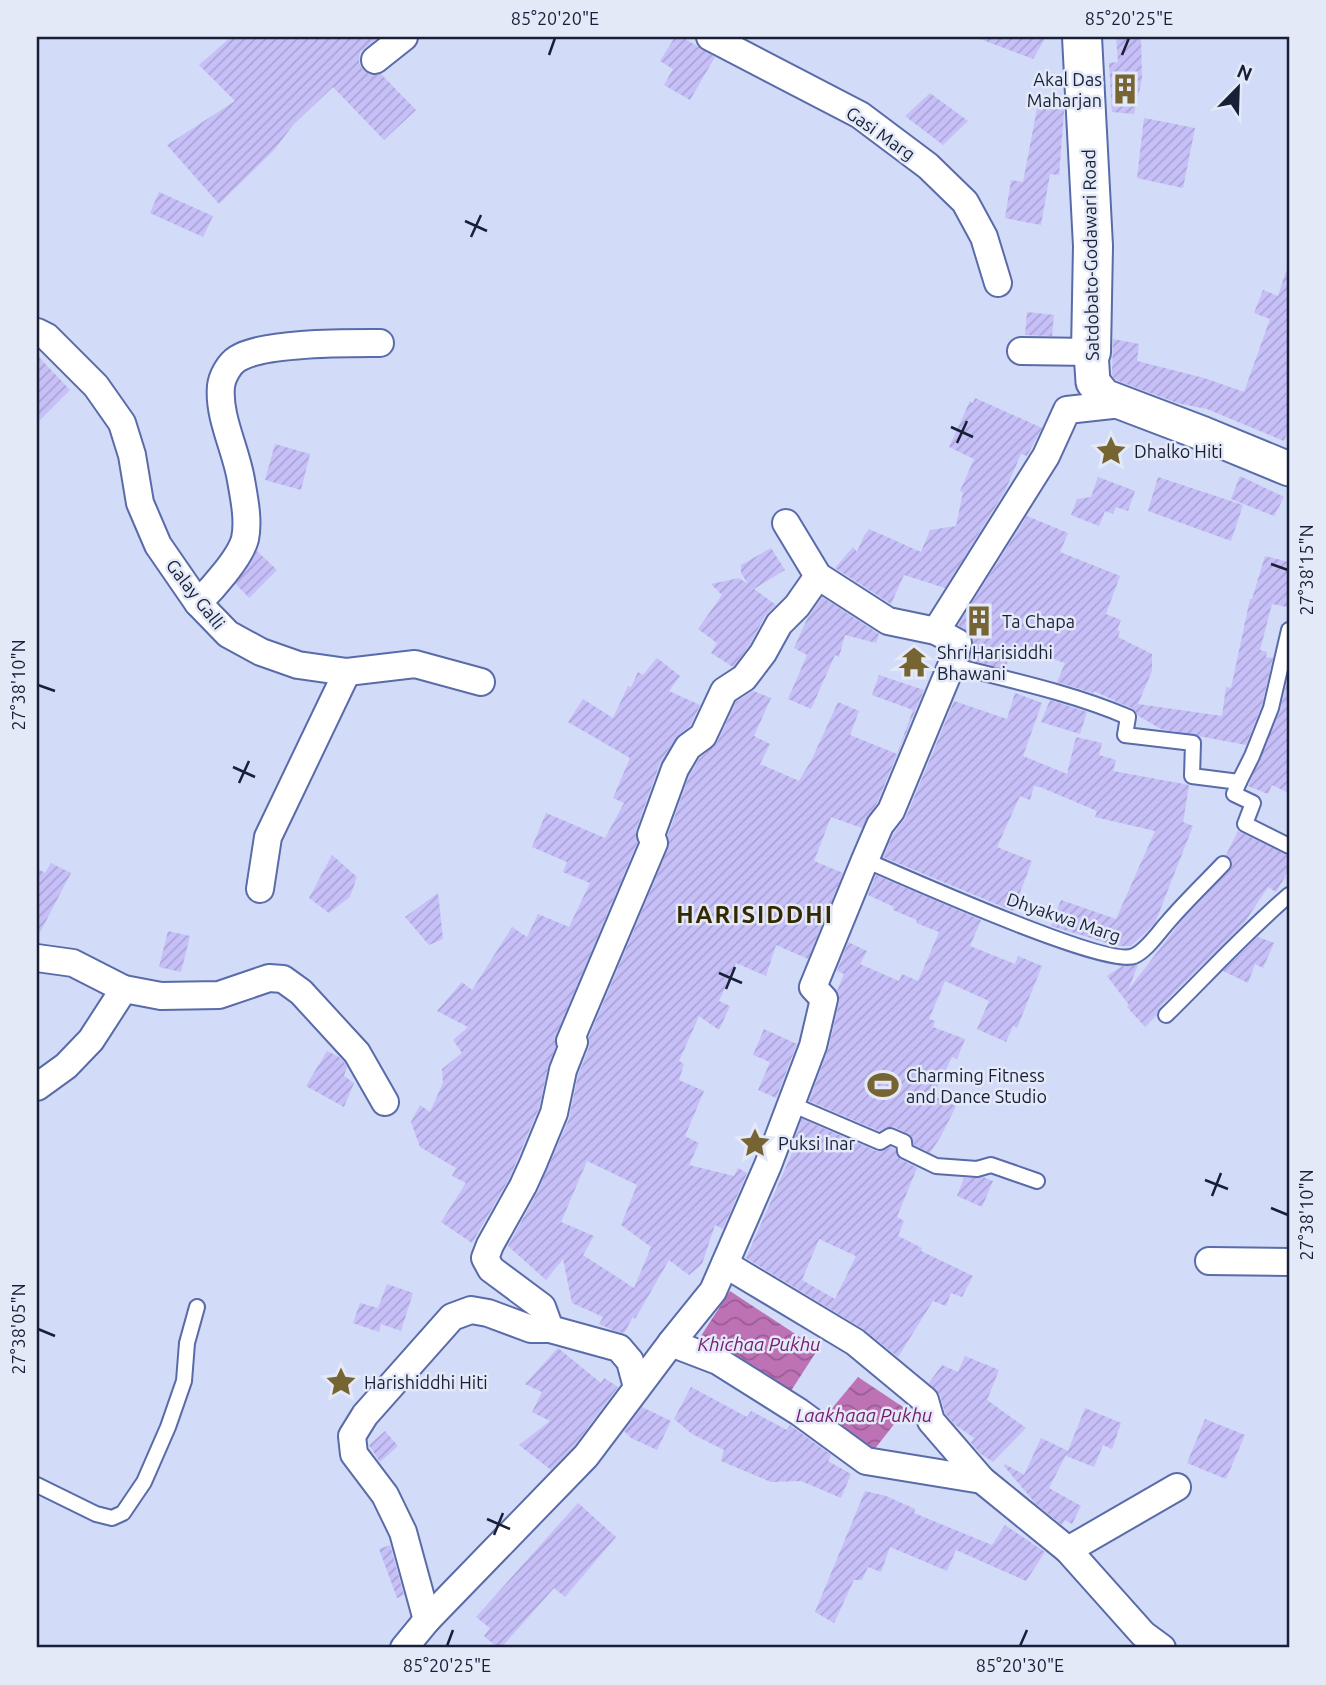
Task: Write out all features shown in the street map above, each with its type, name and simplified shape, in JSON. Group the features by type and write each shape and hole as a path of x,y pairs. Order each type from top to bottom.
{"main road":[{"name":"Satdobato-Godawari Road","path":"1082,37 1093,246 1091,352"}],"street":[{"path":"375,60 404,37"},
{"name":"Gasi Marg","path":"709,37 860,115 928,166 965,202 984,237 998,283"},
{"name":"Galay Galli","path":"37,332 47,337 96,386 122,423 132,455 140,503 158,545 198,603 228,635 261,652 298,665 347,672 415,664 481,682"},
{"path":"198,603 222,577 245,540 246,507 239,463 223,410 221,385 226,372 237,359 265,350 317,344 380,343"},
{"path":"1021,351 1091,352"},
{"name":"Satdobato-Godawari Road","path":"1091,352 1093,382 1104,396 1289,469"},
{"path":"936,631 1046,456 1067,410 1121,404"},
{"path":"404,1648 586,1456 713,1291 768,1165 813,1046 824,999 813,988 865,860 880,825 891,811 951,665 958,643 936,631 888,621 818,576 786,523"},
{"path":"550,1329 542,1307 491,1269 485,1258 489,1245 523,1186 554,1113 563,1070 574,1042 570,1041 650,855 654,843 651,835 676,769 688,747 703,736 724,691 744,678 763,653 779,624 797,606 818,576"},
{"path":"260,889 268,837 347,672"},
{"path":"37,958 73,963 124,989 161,996 219,995 269,978 283,979 301,992 357,1053 385,1102"},
{"path":"37,1087 66,1066 90,1040 124,989"},
{"path":"1209,1261 1289,1262"},
{"path":"725,1264 855,1342 925,1400 931,1421 982,1480 1068,1550 1143,1634 1162,1648"},
{"path":"428,1620 403,1532 385,1494 354,1454 352,1436 365,1415 452,1317 471,1310 488,1313 531,1329 550,1329 619,1348 630,1361 637,1387"},
{"path":"671,1343 719,1361 799,1412 866,1461 982,1480"},
{"path":"1068,1550 1177,1486"}],"lane":[{"path":"1289,631 1271,708 1234,794 1253,803 1245,824 1289,846"},
{"path":"951,665 1111,710 1128,717 1125,735 1194,743 1192,776 1239,782"},
{"name":"Dhyakwa Marg","path":"865,860 961,902 1120,958 1134,956 1157,936 1223,864"},
{"path":"1166,1015 1248,930 1289,895"},
{"path":"791,1104 880,1142 890,1136 904,1142 905,1151 936,1166 978,1169 992,1165 1037,1181"},
{"path":"37,1485 96,1514 112,1518 124,1513 144,1482 172,1415 184,1381 187,1343 197,1307"}],"water":[{"name":"Khichaa Pukhu","path":"730,1291 818,1349 787,1397 699,1339"},
{"name":"Laakhaaa Pukhu","path":"858,1377 906,1409 870,1455 824,1418"}],"building":[{"path":"231,37 379,37 360,52 359,62 362,69 370,75 381,74 416,110 384,140 333,87 293,125 275,149 219,204 167,145 235,101 199,65"},
{"path":"675,37 682,37 715,57 690,100 664,85 673,69 660,61"},
{"path":"1046,37 1033,59 980,39"},
{"name":"Akal Das Maharjan","path":"1116,37 1141,37 1142,79 1134,114 1112,112 1109,63 1118,62"},
{"path":"930,93 968,121 943,145 905,116"},
{"path":"1039,98 1063,100 1064,113 1059,175 1050,174 1041,225 1005,218 1011,180 1023,182"},
{"path":"1144,118 1195,128 1183,188 1137,178"},
{"path":"159,192 213,216 203,237 150,213"},
{"path":"1286,271 1289,272 1289,428 1284,441 1207,409 1177,403 1116,380 1112,375 1113,339 1139,344 1137,361 1204,378 1244,392 1270,319 1254,313 1263,290 1278,296"},
{"path":"1027,312 1054,315 1052,336 1025,335"},
{"path":"37,355 70,390 37,423"},
{"path":"975,398 1042,428 1027,456 1021,454 1005,491 945,588 904,575 891,604 835,568 853,547 857,552 869,529 921,552 930,530 956,526 963,492 960,491 974,459 949,447 970,401 973,403"},
{"path":"275,444 310,454 301,490 265,480"},
{"path":"1240,476 1284,497 1274,516 1231,499"},
{"path":"1098,477 1135,491 1128,511 1116,507 1113,514 1105,511 1099,526 1071,515 1077,499 1091,497"},
{"path":"1158,477 1243,505 1231,541 1148,511"},
{"path":"1027,516 1068,533 1060,552 1120,576 1106,614 1121,620 1117,630 1120,631 1118,637 1152,654 1152,671 1138,704 1222,716 1226,687 1231,688 1250,599 1265,556 1289,562 1287,607 1272,604 1260,650 1267,652 1266,657 1273,658 1262,705 1246,745 1161,729 1137,715 1132,708 1094,691 1093,693 1057,682 1065,663 1013,646 1005,669 970,660 973,639 970,633 958,625"},
{"path":"771,548 785,570 754,589 776,605 765,616 750,644 733,667 711,653 717,643 698,629 722,595 711,584 739,578 748,584 741,573 741,565"},
{"path":"257,551 277,570 249,598 236,584"},
{"path":"822,597 879,634 876,643 845,635 839,657 835,655 811,709 788,699 807,655 794,648 807,619"},
{"path":"657,658 680,676 669,691 700,705 690,726 675,739 660,763 636,830 637,843 556,1035 556,1046 548,1067 539,1108 509,1179 472,1243 441,1222 466,1183 452,1176 456,1168 420,1147 411,1122 420,1105 430,1112 443,1083 442,1069 462,1053 453,1040 468,1027 437,1011 462,982 472,990 512,927 527,937 538,914 569,927 590,883 563,872 567,862 532,847 546,813 605,838 624,803 613,798 630,758 568,722 583,699 613,718 628,686 631,687 638,672 643,675"},
{"path":"1289,672 1289,793 1272,785 1268,794 1248,786 1280,711"},
{"path":"879,675 924,690 877,803 862,828 831,817 814,861 843,873 808,959 776,945 766,976 736,963 719,1001 730,1006 719,1030 699,1016 679,1061 684,1064 679,1080 704,1091 685,1136 699,1143 689,1165 734,1176 738,1168 747,1173 723,1229 715,1225 702,1264 689,1275 669,1260 635,1319 633,1317 624,1333 615,1331 599,1324 603,1317 572,1303 563,1259 546,1280 508,1246 537,1193 569,1119 578,1075 589,1048 589,1037 668,849 668,835 689,776 700,758 717,743 736,702 753,691 771,698 754,736 770,744 760,764 799,781 838,702 859,711 850,735 897,754 913,710 872,695","holes":["587,1161 637,1185 621,1225 651,1247 634,1288 583,1255 594,1236 561,1222"]},
{"path":"1015,693 1042,703 1023,756 1067,774 1076,737 1102,743 1099,755 1116,760 1113,771 1189,785 1183,822 1193,826 1155,923 1131,946 1117,946 1051,926 1061,900 1116,919 1155,831 1095,817 1097,811 1040,787 1034,786 1030,800 1020,796 997,847 1032,861 1013,911 883,857 894,833 906,817 954,701 1007,719"},
{"path":"1050,700 1087,712 1080,734 1041,722"},
{"path":"1238,831 1289,856 1289,870 1276,892 1268,887 1244,923 1159,1008 1157,1015 1145,1027 1127,1007 1129,1005 1107,976 1122,966 1138,965 1128,990 1182,920 1230,870 1232,862 1226,855"},
{"path":"332,855 357,877 350,897 329,913 309,898"},
{"path":"51,863 71,873 37,938 37,868 45,873"},
{"path":"876,875 981,920 970,946 1015,964 1018,956 1042,966 1017,1028 1013,1026 1006,1042 977,1029 989,1001 945,981 929,1019 935,1021 933,1027 965,1039 957,1059 952,1057 933,1096 956,1106 930,1153 914,1145 912,1137 894,1127 879,1131 809,1101 828,1050 839,1003 837,991 844,974 837,971 848,942 867,951 860,964 899,981 902,974 918,981 939,932 916,923 917,920 868,895"},
{"path":"438,893 443,939 429,945 405,917"},
{"path":"168,931 190,936 181,972 159,967"},
{"path":"1258,937 1274,943 1263,968 1255,964 1248,983 1223,971"},
{"path":"764,1029 797,1044 776,1098 758,1090 770,1062 753,1055"},
{"path":"327,1051 344,1062 347,1067 344,1076 354,1083 344,1107 306,1086"},
{"path":"802,1119 876,1151 891,1147 895,1149 900,1159 917,1168 897,1217 904,1221 898,1236 922,1248 921,1251 973,1276 962,1297 951,1293 946,1306 933,1301 898,1357 863,1329 746,1258 796,1144 793,1143","holes":["819,1239 856,1256 835,1299 802,1280"]},
{"path":"983,1177 993,1181 982,1207 957,1196 964,1178"},
{"path":"387,1284 413,1293 401,1331 381,1324 379,1332 353,1323 360,1303 378,1308"},
{"path":"558,1348 601,1383 604,1378 618,1387 574,1446 551,1470 519,1445 550,1421 532,1412 542,1392 525,1384"},
{"path":"965,1356 999,1370 987,1400 1026,1428 993,1462 971,1443 974,1438 954,1424 945,1413 940,1395 929,1383 942,1365 958,1372"},
{"path":"691,1387 747,1417 751,1411 787,1430 790,1425 831,1455 828,1461 851,1474 841,1498 801,1481 771,1482 721,1461 724,1450 692,1434 674,1419"},
{"path":"642,1407 671,1421 657,1450 631,1438 624,1431"},
{"path":"1085,1408 1121,1423 1112,1449 1103,1445 1094,1467 1066,1456"},
{"path":"1205,1419 1245,1435 1226,1479 1187,1463"},
{"path":"385,1431 398,1446 380,1462 369,1445"},
{"path":"1041,1438 1068,1451 1049,1488 1081,1506 1072,1524 1065,1520 1062,1525 1036,1504 1004,1466 1005,1464 1024,1475"},
{"path":"865,1491 886,1496 915,1509 914,1513 992,1545 1005,1525 1045,1552 1026,1581 956,1550 947,1571 890,1547 881,1572 868,1567 862,1580 854,1580 834,1623 815,1612"},
{"path":"578,1503 616,1537 565,1597 554,1588 501,1648 498,1648 484,1636 490,1628 476,1617"},
{"path":"390,1545 404,1595 397,1598 379,1549"}],"place":[{"name":"Akal Das Maharjan","path":"1125,89"},
{"name":"Dhalko Hiti","path":"1111,451"},
{"name":"Ta Chapa","path":"979,621"},
{"name":"Shri Harisiddhi Bhawani","path":"914,662"},
{"name":"Charming Fitness and Dance Studio","path":"883,1085"},
{"name":"Puksi Inar","path":"755,1143"},
{"name":"Harishiddhi Hiti","path":"341,1382"}],"district":[{"name":"HARISIDDHI","path":"755,914"}]}
